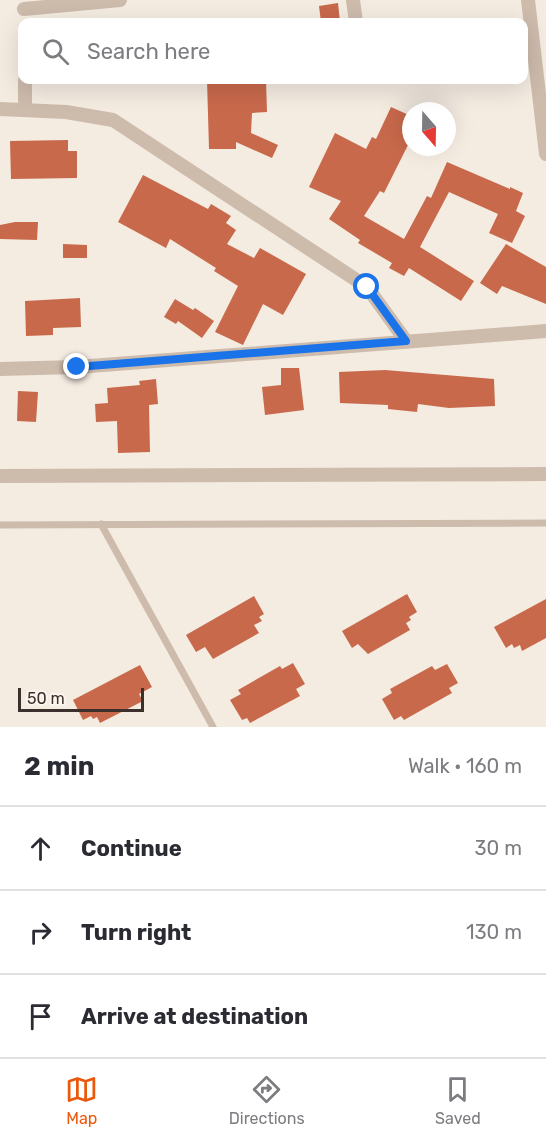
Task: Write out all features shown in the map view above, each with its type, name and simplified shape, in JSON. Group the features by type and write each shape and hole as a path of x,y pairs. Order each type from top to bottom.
{"street":[{"path":"24,10 120,0"},
{"path":"353,0 355,18"},
{"path":"528,0 546,154"},
{"path":"25,84 25,111"},
{"path":"0,109 66,112 113,120 367,287 406,341"},
{"path":"0,369 77,367 546,331"},
{"path":"0,476 546,474"}],"lane":[{"path":"0,525 546,523"},
{"path":"101,524 213,727"}],"building":[{"path":"338,3 340,18 320,18 319,6"},
{"path":"207,84 266,84 267,112 252,113 251,133 278,145 272,158 236,142 236,149 209,149"},
{"path":"391,107 402,112 402,156 384,193 380,191 364,216 404,239 427,196 431,198 447,162 523,193 516,211 525,216 512,243 489,233 498,214 449,192 420,247 474,281 461,301 409,268 404,276 389,268 392,263 358,243 360,240 329,219 341,201 309,187 335,133 366,149 372,137 376,139"},
{"path":"68,140 68,151 77,151 77,178 11,179 10,141"},
{"path":"143,175 208,209 211,204 231,216 226,223 236,230 227,244 254,258 260,248 306,274 283,315 263,304 243,345 215,332 238,286 214,271 216,268 170,239 166,248 118,222"},
{"path":"15,222 38,222 37,240 0,239 0,225"},
{"path":"63,244 87,245 87,258 63,258"},
{"path":"506,244 546,267 546,304 502,286 497,294 480,283"},
{"path":"80,298 81,327 53,328 53,335 26,336 25,301"},
{"path":"175,299 193,310 195,308 214,321 202,338 178,321 176,324 164,317"},
{"path":"281,368 299,368 304,410 265,415 262,387 281,385"},
{"path":"385,370 494,379 495,406 449,408 418,404 417,412 388,409 388,405 340,403 339,372"},
{"path":"156,379 158,404 149,405 150,452 118,453 117,421 96,422 95,404 108,403 107,388 140,385 139,381"},
{"path":"18,391 38,392 36,422 17,421"},
{"path":"407,594 417,612 409,617 411,620 406,623 410,630 368,654 358,644 352,648 342,631"},
{"path":"254,596 264,614 259,617 262,621 254,625 259,633 213,659 205,647 196,652 186,635"},
{"path":"546,599 546,638 522,651 520,645 514,648 512,644 506,648 494,627"},
{"path":"293,663 305,684 296,689 300,696 250,723 247,718 242,720 230,700 241,694 238,690 280,666 282,669"},
{"path":"447,664 458,683 449,688 452,693 404,720 401,716 394,720 382,699 392,693 390,689 432,666 435,670"},
{"path":"140,665 152,687 139,694 143,701 100,723 97,717 93,719 91,716 83,720 73,700"}],"route":[{"path":"77,367 406,341 367,287"}]}
